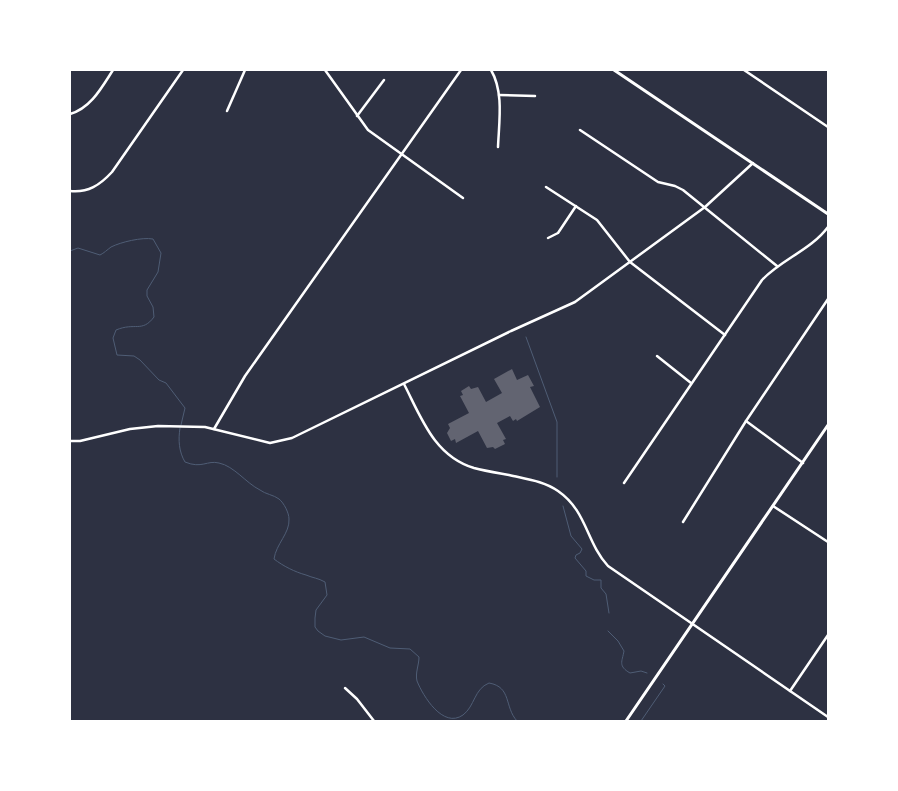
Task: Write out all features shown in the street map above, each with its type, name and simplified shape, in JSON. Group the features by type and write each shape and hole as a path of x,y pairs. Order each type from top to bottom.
{"street":[{"path":"70,114 85,106 95,97 113,70"},
{"path":"70,191 87,190 104,181 183,70"},
{"path":"227,111 245,70"},
{"path":"325,70 368,130 463,198"},
{"path":"214,429 245,376 361,210 462,70"},
{"path":"491,70 498,86 499,95 498,147"},
{"path":"614,70 828,214"},
{"path":"744,70 828,127"},
{"path":"357,116 384,80"},
{"path":"499,95 535,96"},
{"path":"580,130 649,177 658,182 675,186 705,207 777,266"},
{"path":"70,441 80,441 130,429 170,426 191,426 214,429 264,442 276,442 292,438 511,331 575,302 705,207 753,164"},
{"path":"546,187 602,224 630,262 725,335"},
{"path":"548,238 558,233 576,206"},
{"path":"624,483 762,280 777,266 815,241 828,227"},
{"path":"683,522 746,421 828,299"},
{"path":"657,356 691,383"},
{"path":"404,384 426,429 443,450 452,458 472,468 536,481 547,484 558,491 578,510 594,549 608,566 828,717"},
{"path":"746,421 803,462"},
{"path":"626,721 828,425"},
{"path":"773,506 828,542"},
{"path":"790,691 828,635"},
{"path":"345,688 357,699 373,720 369,721"}],"building":[{"path":"512,369 517,380 528,375 534,386 530,387 540,407 517,421 516,419 513,421 510,416 497,423 506,439 503,440 505,444 495,449 493,447 487,448 478,431 456,443 455,439 451,441 447,433 450,428 448,424 469,413 460,396 463,395 461,391 469,386 471,389 478,387 486,402 502,393 494,379"}],"waterway":[{"path":"70,251 78,248 100,255 111,247 120,243 138,239 153,239 161,253 158,272 147,290 147,296 153,307 154,317 146,325 116,330 113,338 117,355 134,356 140,360 159,380 166,383 185,408 181,425"},
{"path":"526,337 557,422 557,477"},
{"path":"180,428 179,437 181,454 185,462 196,465 215,462 224,465 235,471 264,493 279,499 283,503 288,514 289,524 277,548 274,559 293,570 325,582 327,595 316,610 315,627 318,631 325,636 341,640 364,637 390,648 410,649 419,657 417,681 424,695 435,709 448,718 456,718 463,715 470,707 480,689 489,683 496,685 505,693 510,710 517,721"},
{"path":"563,506 571,536 582,549 575,558 586,571 586,576 594,580 601,580 601,588 606,594 609,613"},
{"path":"608,631 618,641 624,651 622,666 630,673 641,671 647,673"},
{"path":"641,721 665,686 663,684"}]}
